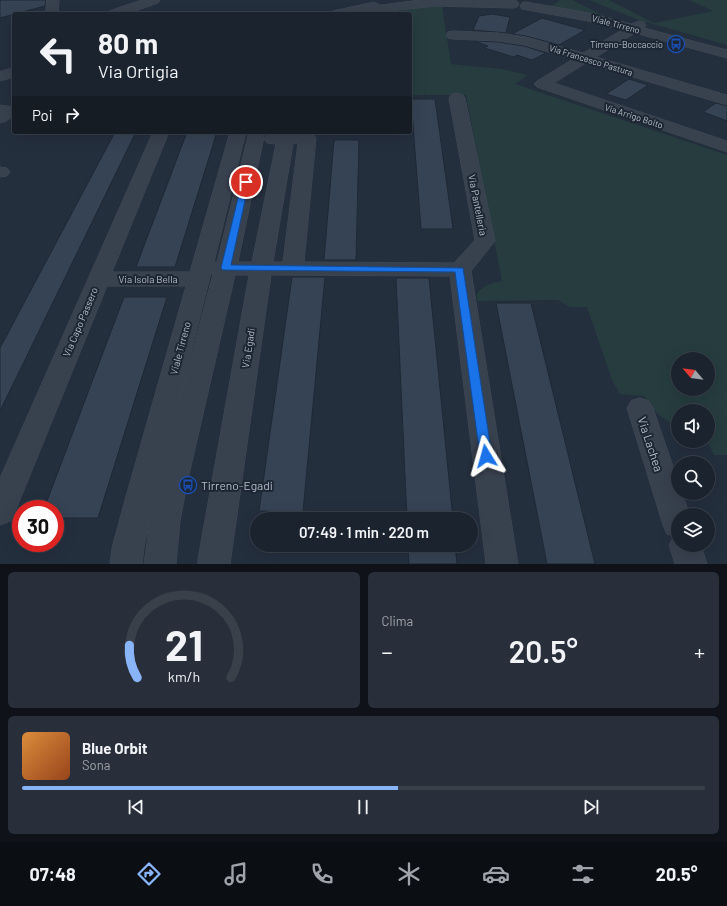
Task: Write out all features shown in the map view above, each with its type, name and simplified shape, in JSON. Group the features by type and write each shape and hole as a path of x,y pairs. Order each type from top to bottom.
{"street":[{"path":"52,12 53,0"},
{"path":"121,12 154,0"},
{"name":"Viale Tirreno","path":"360,12 410,0"},
{"path":"500,0 520,5 543,4 553,0"},
{"name":"Viale Tirreno","path":"360,12 395,6 442,2 520,5 570,13 636,27 727,49"},
{"name":"Viale Tirreno","path":"586,3 636,27 727,54"},
{"path":"584,57 636,27"},
{"name":"Via Francesco Pastura","path":"453,35 511,38 538,44 727,100"},
{"name":"Via Arrigo Boito","path":"584,57 542,84 727,147"},
{"path":"0,77 12,73"},
{"name":"Via Pantelleria","path":"457,98 485,241 460,270"},
{"path":"0,110 10,111 0,118"},
{"name":"Via Capo Passero","path":"0,512 160,134"},
{"path":"160,564 161,544 169,500 226,268 247,135 287,135 307,138 293,268"},
{"name":"Viale Tirreno","path":"126,564 128,548 140,500 200,274 247,135"},
{"name":"Via Egadi","path":"214,564 261,268 287,135"},
{"name":"Via Isola Bella","path":"98,279 200,274 226,268 460,270"},
{"path":"460,270 502,564"},
{"name":"Via Lachea","path":"640,408 672,508"},
{"path":"140,500 169,500"},
{"path":"687,552 691,564"}],"green space":[{"path":"560,0 572,0 615,21 546,6 555,4"},
{"path":"589,0 609,0 654,23 713,11 689,0 727,0 727,45 639,20"},
{"path":"442,6 451,64 502,69 528,75 515,84 727,155 727,455 714,455 710,448 715,448 715,404 671,404 671,423 658,414 644,396 620,394 612,380 587,307 570,307 558,300 477,301 477,293 480,290 488,285 502,281 466,95 412,95 412,12 388,12"}],"building":[{"path":"0,0 46,0 45,6 22,12 12,12 12,15 0,18"},
{"path":"492,14 510,17 506,33 473,30 479,16"},
{"path":"542,18 585,30 559,45 526,36 512,34"},
{"path":"474,41 498,42 524,46 546,53 532,60 517,55 514,57 484,48 488,46"},
{"path":"629,79 648,85 626,100 606,94"},
{"path":"412,99 435,99 453,229 421,229"},
{"path":"716,103 727,106 727,121 703,112"},
{"path":"114,134 135,134 0,411 0,348"},
{"path":"186,134 216,134 175,267 136,267"},
{"path":"334,140 359,140 356,260 324,260"},
{"path":"292,277 325,277 303,512 259,511"},
{"path":"396,278 429,278 452,512 407,512"},
{"path":"124,297 167,297 98,518 64,518 64,500 47,500"},
{"path":"496,303 531,303 595,564 547,564"},
{"path":"408,552 456,552 457,564 409,564"}],"place":[{"name":"Tirreno-Boccaccio","path":"676,44"},
{"name":"Tirreno-Egadi","path":"188,485"}],"route":[{"path":"246,182 226,268 460,270 486,456"}]}
